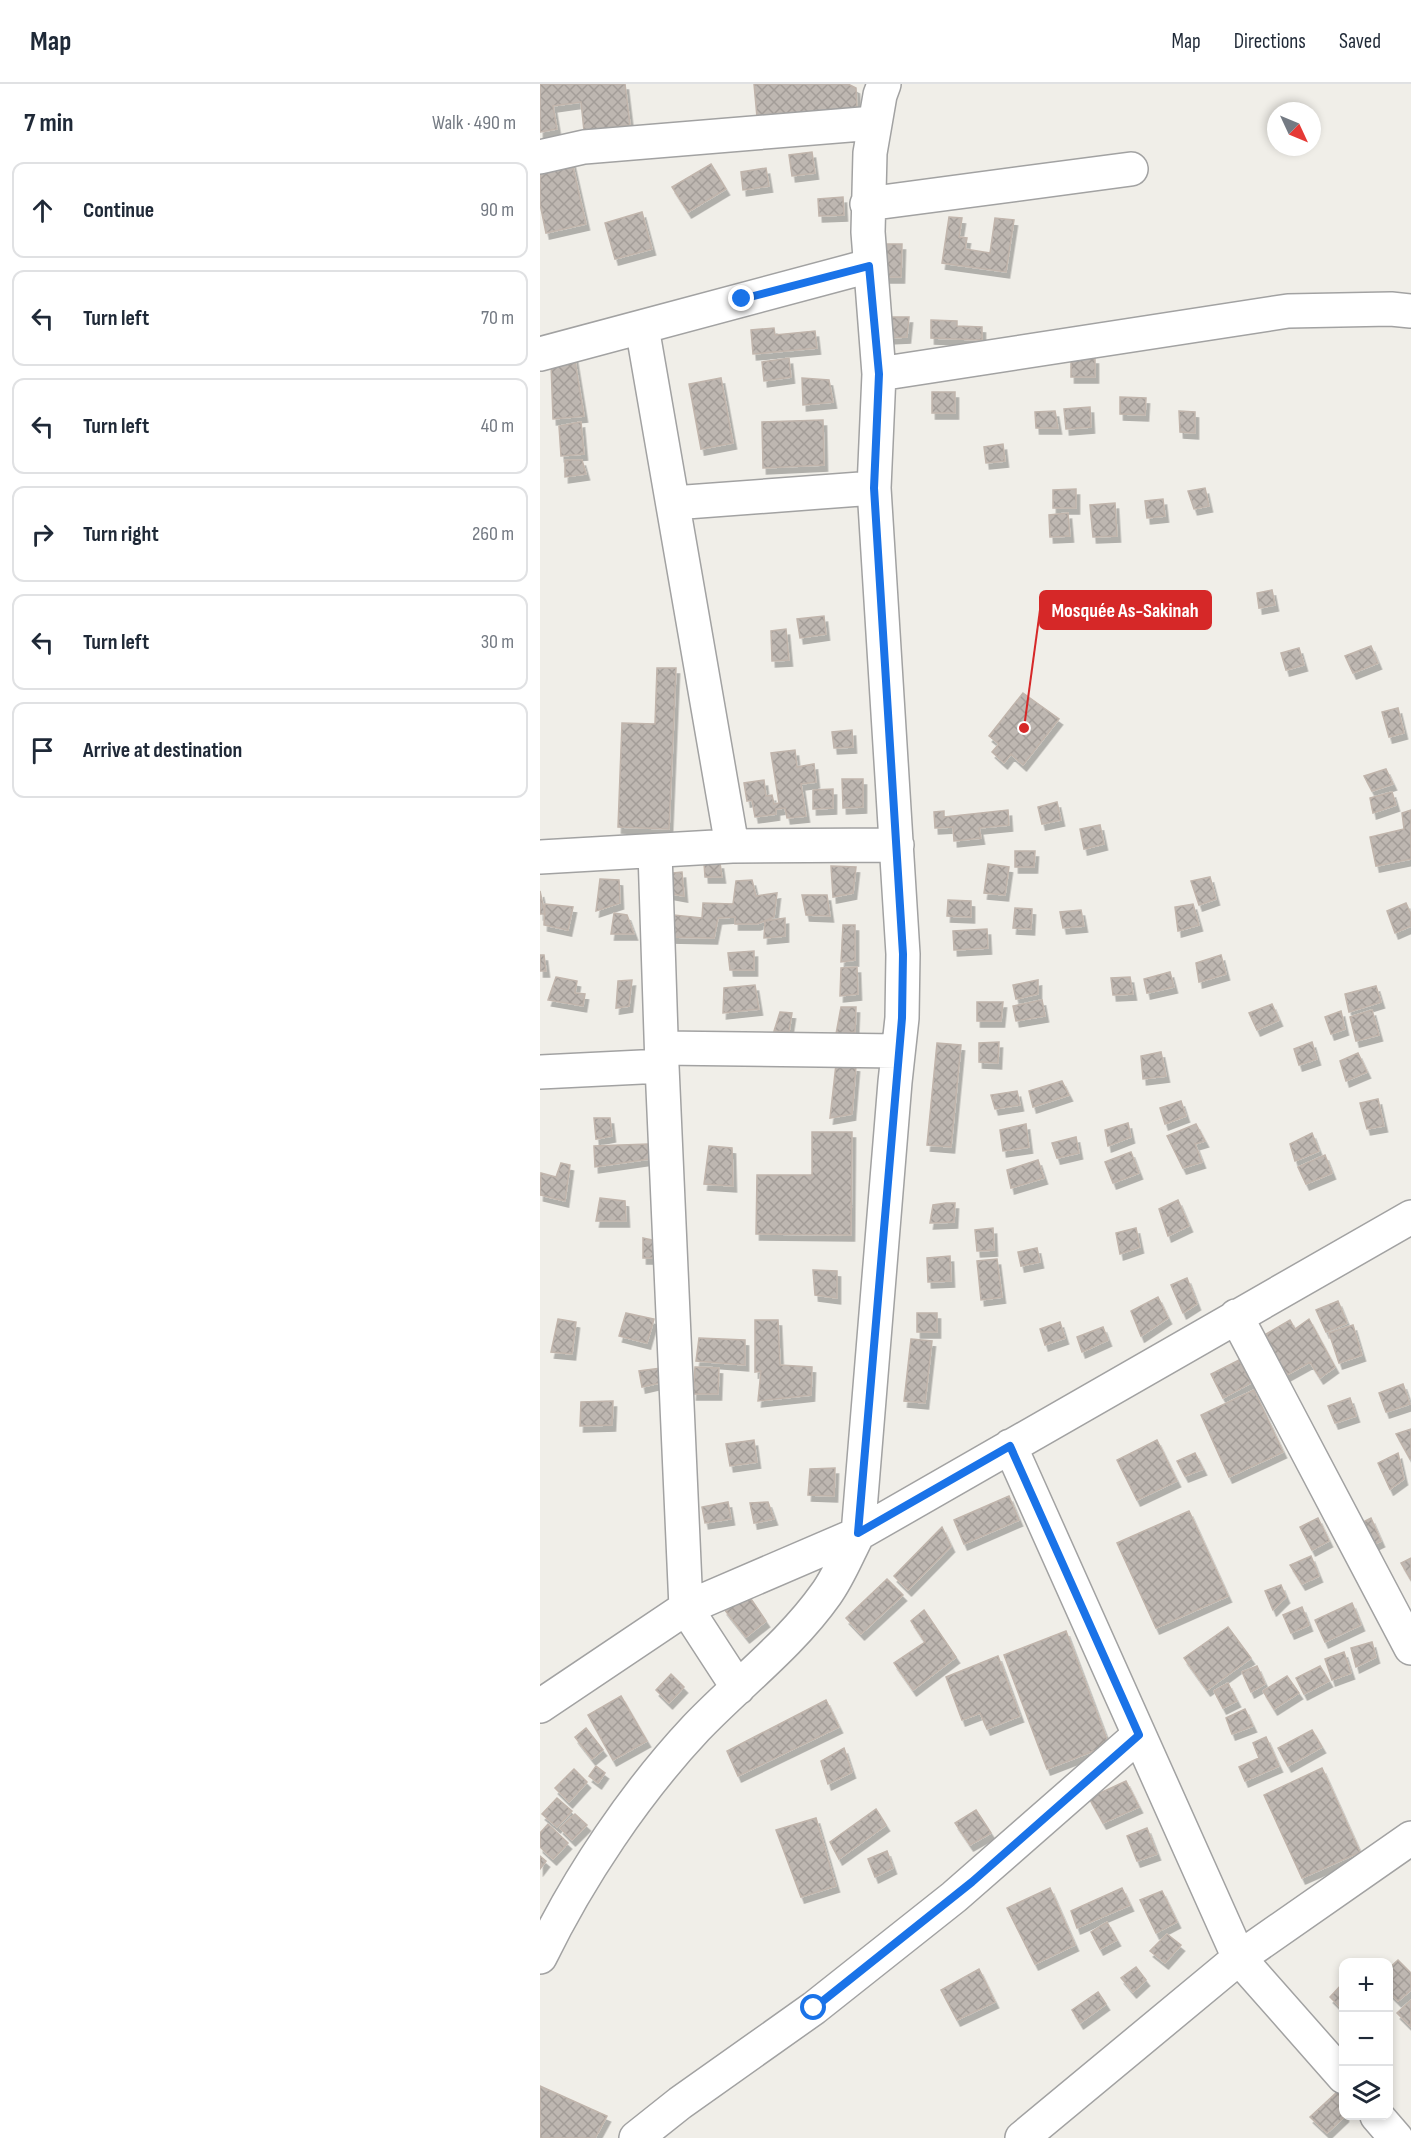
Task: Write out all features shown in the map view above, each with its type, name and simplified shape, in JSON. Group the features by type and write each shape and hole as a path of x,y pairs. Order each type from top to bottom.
{"street":[{"path":"540,1957 563,1910 607,1841 670,1758 698,1727 798,1631 828,1593 858,1533 902,1018 903,954 874,488 879,374 869,266 867,204 874,123 884,84"},
{"path":"540,158 584,147 874,123"},
{"path":"867,204 1131,169"},
{"path":"540,354 869,266"},
{"path":"879,374 1288,311 1391,309 1411,311"},
{"path":"642,327 732,846"},
{"path":"673,502 874,488"},
{"path":"540,857 732,846 897,845"},
{"path":"655,852 686,1608 738,1688"},
{"path":"540,1072 662,1057 898,1051"},
{"path":"540,1706 686,1608 858,1533 1236,1316 1410,1221"},
{"path":"1236,1316 1411,1648"},
{"path":"1010,1446 1239,1958 1339,2072"},
{"path":"636,2138 680,2103 814,2008 954,1898 1139,1735"},
{"path":"1022,2138 1239,1958 1411,1838"},
{"path":"1381,2120 1396,2138"}],"building":[{"path":"540,84 625,84 630,125 584,131 581,102 553,106 557,129 540,132"},
{"path":"754,84 848,84 856,88 857,109 757,117"},
{"path":"812,152 815,173 792,176 789,155"},
{"path":"571,158 586,224 546,233 540,204 540,166"},
{"path":"711,164 726,189 688,212 672,187"},
{"path":"766,168 769,186 743,190 741,172"},
{"path":"843,197 844,215 819,216 818,199"},
{"path":"642,212 652,249 615,259 605,223"},
{"path":"949,217 962,218 959,237 967,238 965,249 990,253 995,218 1014,220 1006,272 942,263"},
{"path":"884,244 902,244 901,277 884,277"},
{"path":"886,317 909,317 907,337 887,338"},
{"path":"931,320 957,321 957,326 982,327 982,340 931,338"},
{"path":"774,328 775,335 815,331 817,348 753,354 751,330"},
{"path":"574,355 584,416 553,419 551,364"},
{"path":"789,358 791,377 764,381 762,362"},
{"path":"1071,358 1095,358 1095,377 1071,377"},
{"path":"721,378 733,443 701,449 689,384"},
{"path":"802,378 829,380 833,402 803,405"},
{"path":"932,392 955,392 955,413 932,413"},
{"path":"1120,397 1146,398 1145,415 1120,414"},
{"path":"1090,407 1091,427 1066,429 1064,409"},
{"path":"1055,411 1058,428 1036,428 1035,412"},
{"path":"1179,411 1195,412 1195,433 1180,432"},
{"path":"823,420 824,465 763,468 762,422"},
{"path":"581,422 584,454 561,456 559,426"},
{"path":"1003,444 1005,461 986,463 984,447"},
{"path":"565,460 582,460 586,474 565,477"},
{"path":"1205,488 1209,506 1194,509 1188,491"},
{"path":"1076,489 1076,508 1053,508 1053,490"},
{"path":"1163,499 1165,516 1147,518 1145,501"},
{"path":"1115,503 1117,536 1093,537 1090,505"},
{"path":"1068,513 1070,536 1050,537 1049,515"},
{"path":"1272,590 1275,605 1259,608 1257,593"},
{"path":"824,616 826,634 800,638 797,619"},
{"path":"786,629 789,660 772,661 771,631"},
{"path":"1371,646 1378,663 1353,673 1345,656"},
{"path":"1299,648 1304,665 1286,670 1281,653"},
{"path":"657,668 676,668 669,829 618,827 622,723 655,724"},
{"path":"1023,693 1059,719 1023,765 1011,754 1004,763 992,752 999,744 989,736"},
{"path":"1398,708 1404,733 1389,737 1382,712"},
{"path":"852,730 853,747 834,748 832,732"},
{"path":"795,750 797,767 814,764 816,782 801,784 806,816 787,818 785,808 776,809 776,814 755,817 752,800 747,801 744,783 764,780 766,796 772,795 774,804 779,803 771,753"},
{"path":"1386,769 1393,784 1372,791 1364,776"},
{"path":"842,779 863,779 863,807 843,808"},
{"path":"833,789 833,808 813,809 813,790"},
{"path":"1392,792 1396,805 1373,813 1370,798"},
{"path":"1057,802 1061,820 1042,824 1038,807"},
{"path":"1008,810 1009,825 979,828 981,838 954,841 953,827 935,828 934,812 944,811 944,817"},
{"path":"1411,810 1411,859 1376,866 1370,837 1404,829 1402,813"},
{"path":"1100,825 1104,844 1084,849 1080,829"},
{"path":"1015,851 1035,851 1034,867 1015,867"},
{"path":"704,863 720,863 722,877 705,877"},
{"path":"988,864 1009,867 1005,895 984,893"},
{"path":"831,866 856,867 853,893 833,897"},
{"path":"682,872 684,896 661,892 663,874"},
{"path":"1210,877 1216,899 1199,905 1191,881"},
{"path":"600,879 619,880 620,903 596,911"},
{"path":"752,880 756,896 777,893 774,917 757,924 735,924 735,917 718,918 714,938 667,937 674,915 702,918 703,903 733,904 736,881"},
{"path":"540,891 545,914 540,914"},
{"path":"802,895 827,895 830,916 806,915"},
{"path":"948,900 971,901 971,917 947,916"},
{"path":"1406,903 1411,914 1411,926 1395,933 1387,911"},
{"path":"545,904 573,907 568,930 544,925"},
{"path":"1193,904 1199,925 1178,931 1175,907"},
{"path":"1015,908 1032,909 1031,929 1013,928"},
{"path":"1081,910 1084,926 1063,928 1060,912"},
{"path":"614,913 627,915 634,934 611,934"},
{"path":"785,918 785,936 764,938 765,921"},
{"path":"843,925 855,925 855,960 841,962"},
{"path":"987,929 988,948 954,950 953,931"},
{"path":"754,951 754,970 730,970 728,953"},
{"path":"540,955 544,955 546,971 540,971"},
{"path":"1221,955 1226,974 1199,982 1196,963"},
{"path":"857,967 858,994 840,996 841,968"},
{"path":"1170,972 1174,987 1147,993 1144,979"},
{"path":"556,977 577,981 575,993 585,994 583,1006 548,1000"},
{"path":"1130,977 1133,994 1113,995 1111,978"},
{"path":"632,980 629,1006 616,1008 618,981"},
{"path":"1038,980 1038,994 1016,999 1013,985"},
{"path":"755,985 759,1009 723,1013 724,988"},
{"path":"1376,986 1381,1002 1349,1012 1345,994"},
{"path":"1042,1000 1045,1016 1016,1021 1013,1006"},
{"path":"977,1002 1003,1002 1001,1021 977,1021"},
{"path":"1272,1004 1279,1020 1257,1030 1249,1013"},
{"path":"841,1007 856,1007 855,1032 836,1034"},
{"path":"1372,1010 1379,1035 1356,1041 1350,1017"},
{"path":"1341,1011 1345,1029 1331,1034 1325,1017"},
{"path":"780,1012 792,1013 789,1032 774,1031"},
{"path":"999,1042 998,1063 979,1062 979,1043"},
{"path":"1312,1042 1317,1059 1299,1065 1294,1049"},
{"path":"937,1043 961,1045 951,1147 927,1145"},
{"path":"1161,1052 1166,1076 1143,1079 1141,1056"},
{"path":"1358,1053 1367,1072 1346,1081 1340,1061"},
{"path":"836,1064 856,1066 852,1114 830,1118"},
{"path":"1062,1081 1069,1095 1033,1107 1029,1091"},
{"path":"1017,1091 1020,1105 995,1109 991,1095"},
{"path":"1378,1099 1384,1126 1367,1129 1360,1103"},
{"path":"1181,1101 1186,1116 1165,1124 1160,1108"},
{"path":"594,1118 610,1118 612,1136 596,1139"},
{"path":"1128,1123 1131,1137 1108,1146 1105,1130"},
{"path":"1026,1124 1029,1147 1003,1151 1000,1130"},
{"path":"1196,1124 1205,1141 1195,1144 1202,1162 1183,1168 1167,1136"},
{"path":"812,1132 852,1132 851,1235 756,1234 757,1175 812,1175"},
{"path":"1312,1133 1319,1151 1295,1161 1290,1144"},
{"path":"1076,1137 1079,1153 1057,1158 1052,1143"},
{"path":"648,1144 649,1159 595,1167 594,1146"},
{"path":"709,1146 732,1148 733,1186 704,1184"},
{"path":"1131,1152 1139,1173 1113,1183 1105,1162"},
{"path":"1325,1155 1332,1173 1306,1184 1298,1167"},
{"path":"1038,1160 1044,1178 1011,1188 1007,1170"},
{"path":"561,1163 570,1165 565,1201 540,1195 541,1173 556,1177"},
{"path":"600,1198 625,1201 626,1221 596,1221"},
{"path":"1178,1200 1189,1226 1168,1236 1159,1209"},
{"path":"955,1203 954,1222 930,1223 933,1205"},
{"path":"993,1228 994,1250 977,1251 975,1230"},
{"path":"1136,1228 1140,1247 1120,1254 1116,1233"},
{"path":"643,1238 661,1242 665,1258 643,1258"},
{"path":"1037,1248 1040,1262 1021,1266 1018,1252"},
{"path":"950,1256 951,1281 928,1282 927,1258"},
{"path":"997,1259 1002,1297 981,1300 977,1261"},
{"path":"813,1270 837,1271 837,1298 815,1295"},
{"path":"1187,1278 1197,1304 1183,1313 1171,1285"},
{"path":"1158,1297 1168,1318 1141,1336 1131,1311"},
{"path":"1338,1301 1347,1323 1326,1332 1316,1310"},
{"path":"626,1313 654,1319 647,1343 619,1336"},
{"path":"917,1313 937,1313 937,1332 917,1332"},
{"path":"558,1319 576,1322 572,1354 551,1352"},
{"path":"1309,1319 1335,1367 1320,1378 1310,1362 1285,1376 1266,1334 1290,1320 1295,1329"},
{"path":"755,1320 778,1320 780,1365 812,1367 811,1395 758,1401 761,1371 755,1372"},
{"path":"1060,1322 1065,1338 1045,1345 1040,1329"},
{"path":"1353,1325 1362,1355 1339,1363 1329,1333"},
{"path":"1103,1327 1108,1340 1082,1352 1077,1337"},
{"path":"699,1338 745,1340 745,1365 696,1361"},
{"path":"911,1339 932,1341 925,1403 904,1401"},
{"path":"1239,1360 1251,1383 1223,1398 1211,1374"},
{"path":"695,1367 719,1368 718,1394 693,1394"},
{"path":"661,1368 664,1382 642,1387 639,1371"},
{"path":"1403,1384 1410,1404 1386,1412 1379,1393"},
{"path":"1254,1390 1283,1452 1229,1477 1201,1415"},
{"path":"1350,1398 1356,1416 1335,1423 1328,1406"},
{"path":"613,1401 612,1425 580,1426 581,1402"},
{"path":"1411,1429 1411,1458 1410,1459 1396,1434"},
{"path":"754,1440 757,1462 730,1466 726,1444"},
{"path":"1157,1440 1177,1481 1137,1500 1117,1460"},
{"path":"1195,1453 1203,1469 1185,1476 1177,1461"},
{"path":"1398,1453 1404,1479 1390,1489 1378,1463"},
{"path":"835,1468 834,1496 808,1495 810,1469"},
{"path":"1009,1496 1019,1520 964,1544 954,1520"},
{"path":"728,1502 731,1519 705,1523 702,1507"},
{"path":"768,1502 774,1519 754,1523 750,1503"},
{"path":"1189,1511 1228,1596 1156,1628 1117,1543"},
{"path":"1318,1518 1329,1541 1312,1550 1300,1527"},
{"path":"1371,1518 1381,1541 1369,1547 1359,1524"},
{"path":"942,1527 951,1546 908,1590 894,1576"},
{"path":"1311,1556 1319,1576 1302,1584 1290,1565"},
{"path":"1411,1558 1411,1580 1401,1563"},
{"path":"887,1579 903,1595 861,1634 846,1618"},
{"path":"1281,1585 1286,1597 1273,1610 1265,1591"},
{"path":"749,1596 766,1621 746,1637 724,1609"},
{"path":"1352,1603 1361,1625 1325,1642 1315,1620"},
{"path":"1302,1607 1309,1625 1291,1633 1283,1615"},
{"path":"924,1610 956,1657 913,1690 894,1663 925,1642 911,1621"},
{"path":"1228,1627 1251,1658 1207,1690 1184,1658"},
{"path":"1066,1631 1109,1745 1047,1769 1004,1655"},
{"path":"1372,1642 1376,1657 1356,1667 1351,1648"},
{"path":"1344,1652 1351,1673 1332,1680 1325,1659"},
{"path":"998,1656 1020,1716 987,1729 980,1713 962,1720 946,1677"},
{"path":"1257,1666 1265,1684 1251,1692 1242,1672"},
{"path":"1320,1666 1329,1681 1304,1694 1296,1678"},
{"path":"671,1674 684,1687 669,1703 656,1690"},
{"path":"1287,1676 1299,1693 1274,1709 1263,1691"},
{"path":"1228,1683 1237,1701 1223,1708 1214,1691"},
{"path":"621,1696 647,1741 613,1760 588,1715"},
{"path":"826,1700 839,1727 738,1776 727,1751"},
{"path":"1245,1709 1253,1726 1232,1734 1226,1718"},
{"path":"586,1728 603,1750 592,1759 575,1737"},
{"path":"1312,1730 1322,1747 1288,1766 1278,1748"},
{"path":"1266,1737 1279,1766 1245,1781 1239,1767 1259,1758 1253,1743"},
{"path":"844,1748 852,1772 828,1784 821,1761"},
{"path":"596,1766 605,1773 598,1783 589,1776"},
{"path":"1322,1768 1360,1852 1302,1878 1264,1795"},
{"path":"574,1769 587,1782 569,1802 555,1788"},
{"path":"1126,1781 1139,1807 1103,1823 1089,1798"},
{"path":"557,1798 572,1811 557,1827 542,1814"},
{"path":"876,1809 886,1825 839,1859 830,1842"},
{"path":"976,1810 991,1833 970,1845 955,1823"},
{"path":"575,1814 587,1825 572,1840 560,1828"},
{"path":"816,1818 836,1886 801,1897 776,1830"},
{"path":"548,1824 568,1843 553,1859 540,1847 540,1833"},
{"path":"1147,1828 1157,1854 1137,1861 1127,1836"},
{"path":"887,1851 893,1868 875,1877 868,1859"},
{"path":"540,1856 546,1861 540,1869"},
{"path":"1050,1888 1075,1945 1035,1964 1007,1908"},
{"path":"1122,1888 1130,1905 1077,1928 1071,1911"},
{"path":"1162,1891 1177,1922 1156,1933 1140,1900"},
{"path":"1107,1922 1117,1940 1100,1949 1091,1932"},
{"path":"1167,1934 1181,1945 1165,1963 1150,1951"},
{"path":"1398,1960 1411,1973 1411,1990 1398,2001 1393,1996 1393,1964"},
{"path":"1136,1967 1146,1980 1133,1992 1121,1978"},
{"path":"979,1969 995,2002 957,2020 941,1990"},
{"path":"1339,1987 1339,2006 1330,1997"},
{"path":"1098,1992 1106,2004 1080,2023 1072,2010"},
{"path":"1411,2000 1411,2027 1397,2013"},
{"path":"540,2086 607,2116 595,2138 540,2138"},
{"path":"1338,2091 1341,2120 1327,2133 1310,2117"}],"place":[{"name":"Mosquée As-Sakinah","path":"1024,728"}],"route":[{"path":"742,299 869,266 879,374 874,488 903,954 902,1018 858,1533 1010,1446 1139,1735 954,1898 814,2008"}]}
